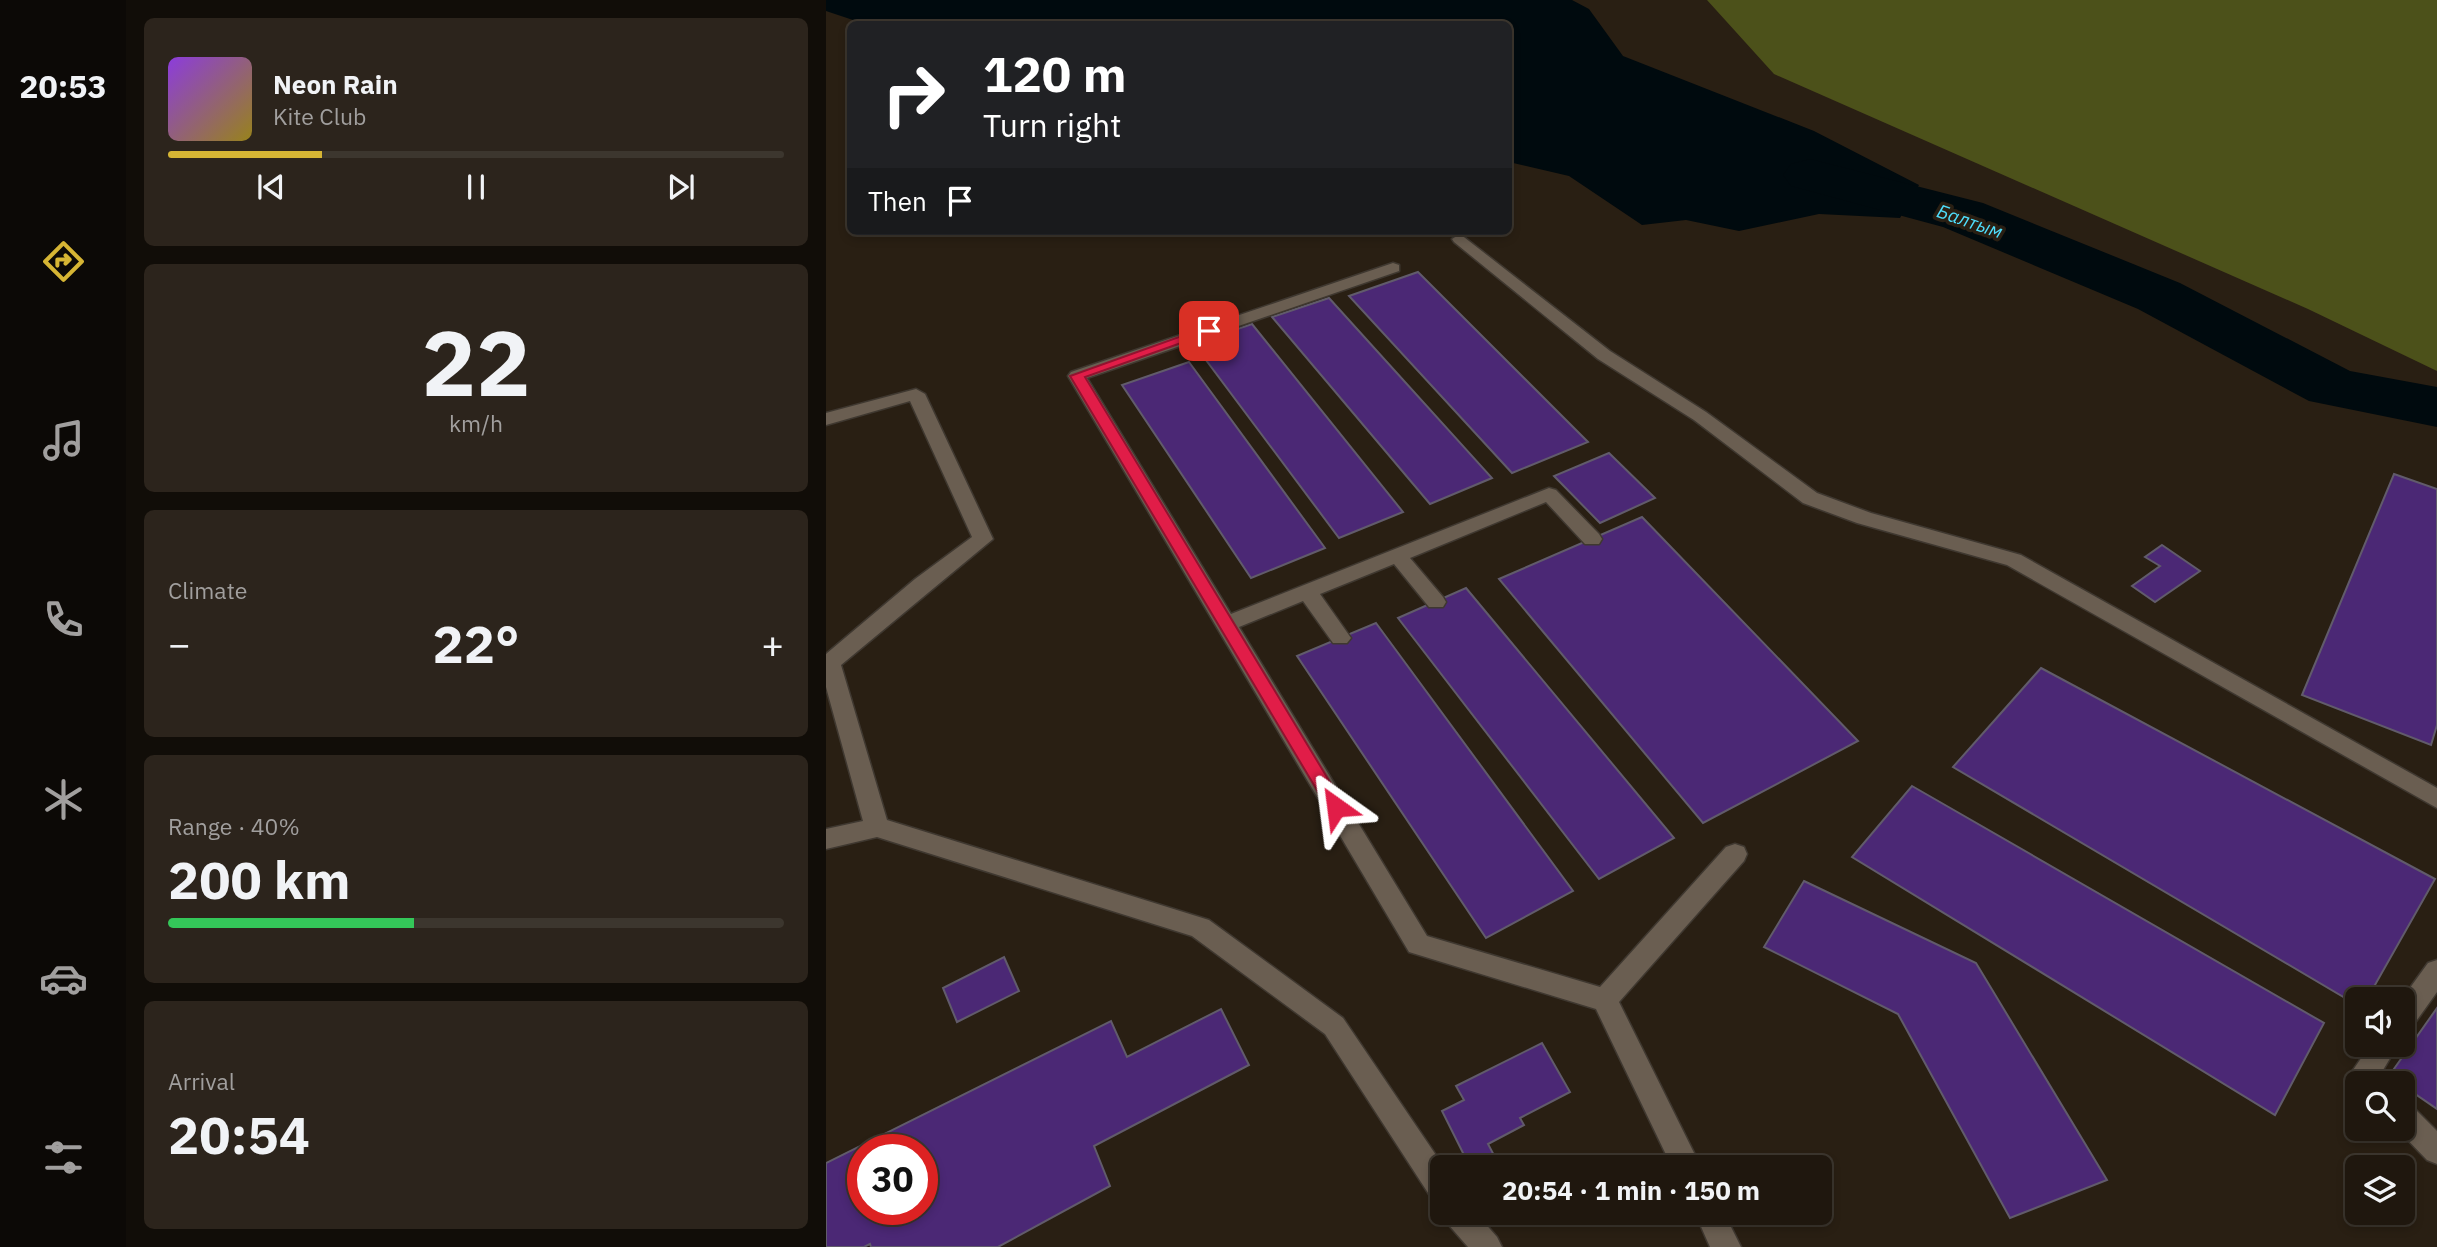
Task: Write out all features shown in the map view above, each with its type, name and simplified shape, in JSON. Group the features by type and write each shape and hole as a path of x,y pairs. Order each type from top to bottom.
{"street":[{"path":"1460,239 1604,355 1700,416 1810,498 1864,519 2014,560 2437,799"},
{"path":"1393,268 1077,376 1418,944 1605,1000 1681,1155"},
{"path":"826,419 916,394 983,539 922,584 830,663 877,827"},
{"path":"1226,624 1549,494 1592,538"},
{"path":"1397,555 1436,602"},
{"path":"1307,591 1340,638"},
{"path":"826,839 877,827 1200,928 1334,1026 1430,1171"},
{"path":"1605,1000 1735,854"},
{"path":"2415,1002 2437,971"},
{"path":"2415,1128 2437,1150"},
{"path":"1468,1225 1487,1247"},
{"path":"1715,1225 1726,1247"}],"green space":[{"path":"1707,0 2437,0 2437,371 2308,309 1774,74"}],"shaded area":[{"path":"826,0 1572,0 1589,9 1623,56 1814,131 1919,185 1900,218 1819,214 1739,231 1686,220 1642,225 1569,176 1512,163 1512,21 856,21 826,11"}],"building":[{"path":"1418,272 1588,442 1512,473 1349,296"},
{"path":"1329,298 1492,478 1430,504 1272,317"},
{"path":"1252,324 1403,512 1339,538 1194,344"},
{"path":"1189,362 1325,548 1251,578 1122,385"},
{"path":"1609,453 1655,498 1600,523 1554,476"},
{"path":"2394,474 2437,489 2437,725 2431,745 2302,695"},
{"path":"1642,517 1858,741 1703,823 1499,579"},
{"path":"2162,545 2200,571 2155,602 2132,586 2160,566 2145,557"},
{"path":"1466,588 1674,838 1599,879 1398,618"},
{"path":"1376,623 1573,891 1486,938 1297,656"},
{"path":"2041,668 2435,879 2374,987 2345,987 2345,998 1953,767"},
{"path":"1912,786 2324,1023 2275,1115 1852,857"},
{"path":"1804,881 1976,963 2107,1180 2010,1218 1898,1014 1764,947"},
{"path":"1004,957 1019,991 957,1022 943,988"},
{"path":"2437,1008 2437,1109 2415,1094 2415,1071 2393,1071 2402,1057 2415,1057 2415,1039"},
{"path":"1221,1009 1249,1065 1094,1146 1110,1186 998,1247 871,1247 870,1244 864,1247 826,1247 826,1163 847,1153 847,1225 938,1225 938,1134 884,1134 1111,1021 1127,1057"},
{"path":"1542,1043 1570,1092 1520,1118 1524,1125 1488,1144 1494,1155 1464,1155 1442,1111 1464,1100 1456,1086"}],"waterway":[{"name":"Балтым","path":"1810,175 1963,215 2159,296 2332,387 2437,407"}],"route":[{"path":"1209,331 1077,376 1336,807"}]}
